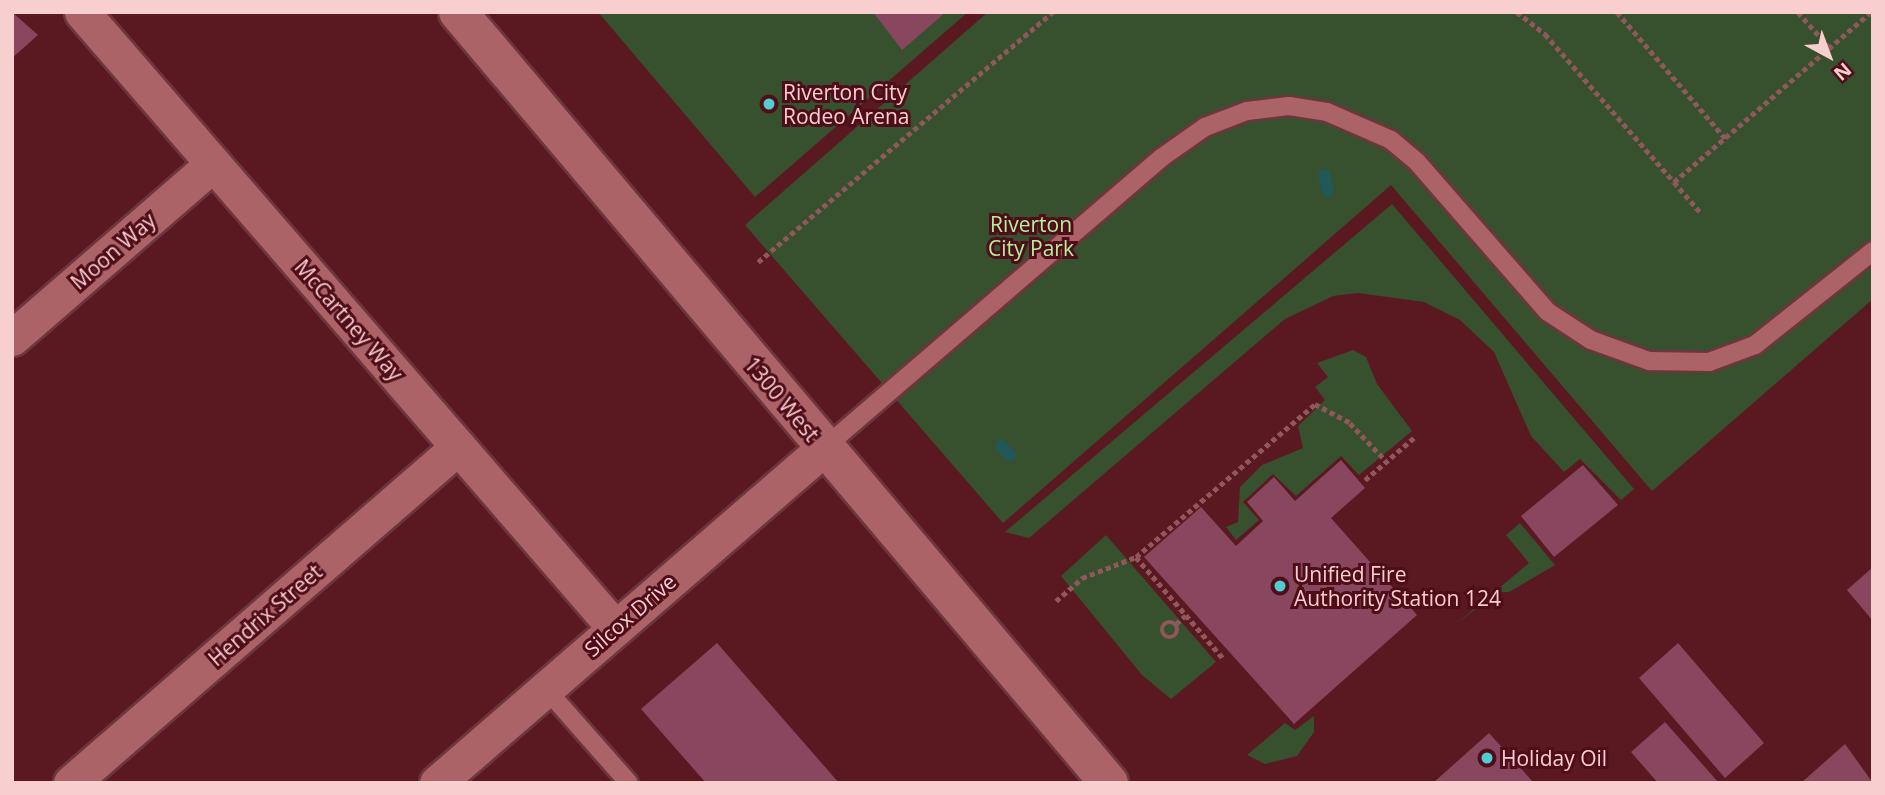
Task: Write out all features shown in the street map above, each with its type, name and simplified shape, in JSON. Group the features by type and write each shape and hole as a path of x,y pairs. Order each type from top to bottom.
{"street":[{"name":"McCartney Way","path":"82,12 615,628"},
{"name":"1300 West","path":"458,12 1110,783"},
{"name":"Moon Way","path":"12,338 213,164"},
{"name":"Hendrix Street","path":"71,783 458,447"},
{"name":"Silcox Drive","path":"437,783 824,448"}],"lane":[{"path":"824,448 1168,152 1205,127 1247,111 1289,106 1327,112 1391,140 1417,162 1548,312 1591,340 1649,361 1709,362 1755,345 1873,251"},
{"path":"546,689 629,783"}],"path":[{"path":"758,262 1053,12"},
{"path":"1517,12 1545,34 1700,212"},
{"path":"1617,12 1726,139"},
{"path":"1798,12 1830,48"},
{"path":"1674,182 1871,12"},
{"path":"1056,601 1082,578 1136,557 1315,404 1350,423 1386,461"},
{"path":"1365,480 1416,436"},
{"path":"1136,557 1223,658"},
{"path":"1176,624 1186,615"}],"green space":[{"name":"Riverton City Rodeo Arena","path":"598,12 968,12 755,197"},
{"name":"Riverton City Park","path":"988,12 1873,12 1873,299 1652,491 1391,185 1003,523 745,225"},
{"path":"1392,204 1634,489 1621,500 1580,459 1564,472 1531,436 1494,352 1460,320 1424,302 1358,293 1333,296 1285,319 1029,538 1005,532"},
{"path":"1353,350 1366,357 1377,384 1412,431 1359,475 1341,456 1296,496 1273,474 1243,502 1259,520 1236,540 1226,527 1238,522 1240,487 1262,465 1303,448 1298,426 1325,400 1315,387 1328,377 1317,363"},
{"path":"1520,523 1555,565 1509,592 1498,592 1456,624 1529,563 1506,535"},
{"path":"1106,535 1216,662 1171,699 1142,675 1061,576"},
{"path":"1314,716 1314,732 1297,756 1265,764 1247,755 1285,723 1295,730"}],"building":[{"path":"12,12 38,35 12,58"},
{"path":"873,12 946,12 902,50"},
{"name":"Unified Fire Authority Station 124","path":"1341,460 1365,488 1331,518 1417,615 1294,724 1144,557 1201,507 1236,546 1263,521 1247,502 1274,477 1295,501"},
{"path":"1583,465 1618,505 1554,557 1521,516"},
{"path":"1873,567 1873,621 1847,590"},
{"path":"717,643 839,783 706,783 641,709"},
{"path":"1678,643 1764,743 1725,778 1639,678"},
{"path":"1665,722 1719,783 1658,783 1631,752"},
{"name":"Holiday Oil","path":"1489,733 1534,783 1433,783"},
{"path":"1845,744 1873,783 1801,783"}],"waterway":[{"path":"1324,175 1328,191"},
{"path":"1001,446 1010,455"}],"place":[{"name":"Riverton City Rodeo Arena","path":"769,104"},
{"name":"Unified Fire Authority Station 124","path":"1280,586"},
{"name":"Holiday Oil","path":"1487,758"}]}
